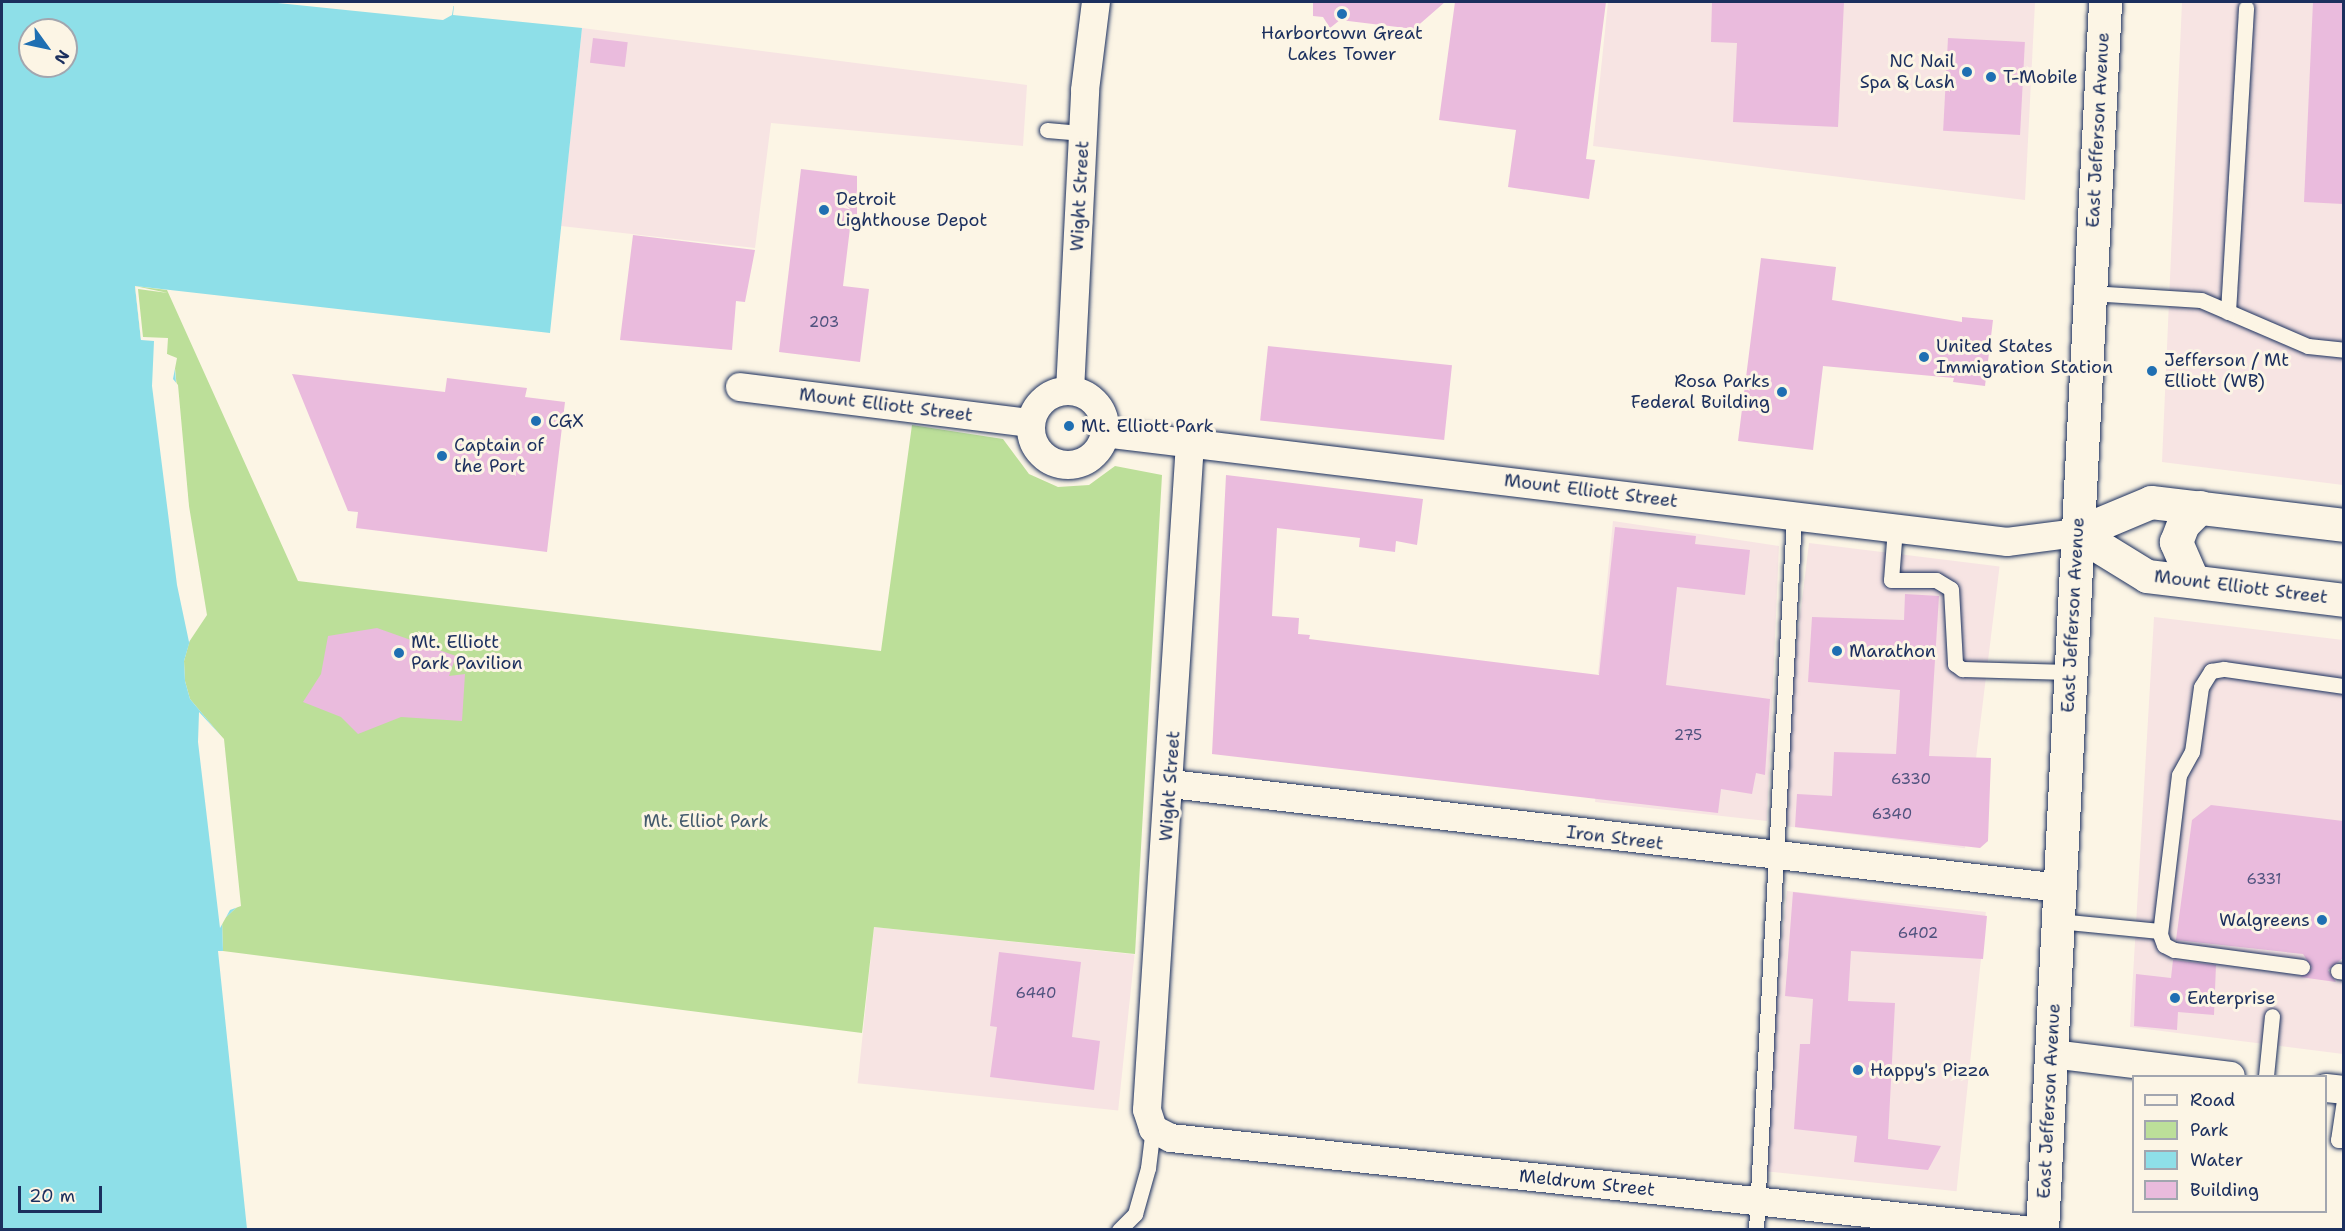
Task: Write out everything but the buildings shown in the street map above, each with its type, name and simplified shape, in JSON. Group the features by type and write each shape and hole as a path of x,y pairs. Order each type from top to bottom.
{"main road":[{"name":"East Jefferson Avenue","path":"2042,1230 2105,2"},
{"name":"Mount Elliott Street","path":"2077,533 2151,501 2343,525"},
{"path":"2193,581 2176,542 2183,524 2200,507"},
{"name":"Mount Elliott Street","path":"2077,533 2147,576 2343,600"}],"street":[{"name":"Wight Street","path":"1070,391 1083,133 1096,2"},
{"name":"Mount Elliott Street","path":"740,387 1031,423"},
{"path":"1070,391 1096,405 1104,433 1085,461 1063,465 1051,461 1035,445 1031,423 1049,396 1070,391"},
{"name":"Mount Elliott Street","path":"1104,433 2007,542 2077,533"},
{"name":"Wight Street","path":"1153,1129 1147,1110 1171,784 1190,443"},
{"name":"Iron Street","path":"1171,784 1777,857 2060,888"},
{"path":"2052,1053 2216,1075"},
{"path":"2327,1088 2343,1090"},
{"name":"Meldrum Street","path":"1153,1129 1171,1138 1757,1216 2024,1230"}],"lane":[{"path":"2228,312 2246,8"},
{"path":"1047,130 1083,133"},
{"path":"2090,293 2201,300 2308,346 2343,350"},
{"path":"1757,1216 1794,516"},
{"path":"1895,528 1891,580 1936,580 1951,589 1955,664 1962,669 2070,672"},
{"path":"2302,967 2174,950 2164,945 2160,931 2179,775 2192,752 2201,687 2211,671 2224,669 2343,686"},
{"path":"2058,921 2160,931"},
{"path":"2266,1075 2272,1016"},
{"path":"2343,1100 2338,1140 2343,1140"},
{"path":"1119,1230 1135,1214 1148,1168 1153,1129"}],"shaded area":[{"path":"1608,2 2035,2 2025,200 1593,146"},
{"path":"2182,2 2343,2 2343,485 2162,462"},
{"path":"582,28 1027,85 1023,146 771,123 755,248 561,226"},
{"path":"1613,521 1779,546 1767,821 1595,802 1609,675 1598,674"},
{"path":"1809,543 2000,566 1965,848 1774,825"},
{"path":"2154,617 2343,640 2343,1054 2130,1027"},
{"path":"1787,891 1986,912 1957,1191 1758,1170"},
{"path":"874,927 1135,954 1118,1111 858,1083"}],"green space":[{"name":"Mt. Elliot Park","path":"135,286 167,290 298,581 881,651 912,425 1003,439 1029,474 1058,487 1089,485 1115,466 1162,475 1135,954 874,927 862,1033 223,951 222,921 238,906 221,736 190,699 185,681 184,661 191,636 204,618 195,573 174,358 141,340"}],"water":[{"path":"2,2 418,2 454,6 453,15 582,28 550,333 135,286 141,340 166,340 163,357 174,358 186,506 204,618 191,637 184,661 185,681 190,699 221,736 238,906 222,921 223,951 218,951 247,1229 2,1230"}],"pier":[{"path":"268,2 454,3 452,15 443,20"},
{"path":"135,286 168,293 138,289 143,337 168,338 167,354 177,358 173,379 178,385 189,506 207,615 189,642 177,585 152,386 154,341 141,340"},
{"path":"199,712 224,739 241,906 230,910 220,928 198,742"}],"place":[{"name":"Harbortown Great Lakes Tower","path":"1342,14"},
{"name":"NC Nail Spa & Lash","path":"1967,72"},
{"name":"T-Mobile","path":"1991,77"},
{"name":"Detroit Lighthouse Depot","path":"824,210"},
{"name":"United States Immigration Station","path":"1924,357"},
{"name":"Jefferson / Mt Elliott (WB)","path":"2152,371"},
{"name":"Rosa Parks Federal Building","path":"1782,392"},
{"name":"CGX","path":"536,421"},
{"name":"Mt. Elliott Park","path":"1069,426"},
{"name":"Captain of the Port","path":"442,456"},
{"name":"Marathon","path":"1837,651"},
{"name":"Mt. Elliott Park Pavilion","path":"399,653"},
{"name":"Walgreens","path":"2322,920"},
{"name":"Enterprise","path":"2175,998"},
{"name":"Happy's Pizza","path":"1858,1070"}]}
